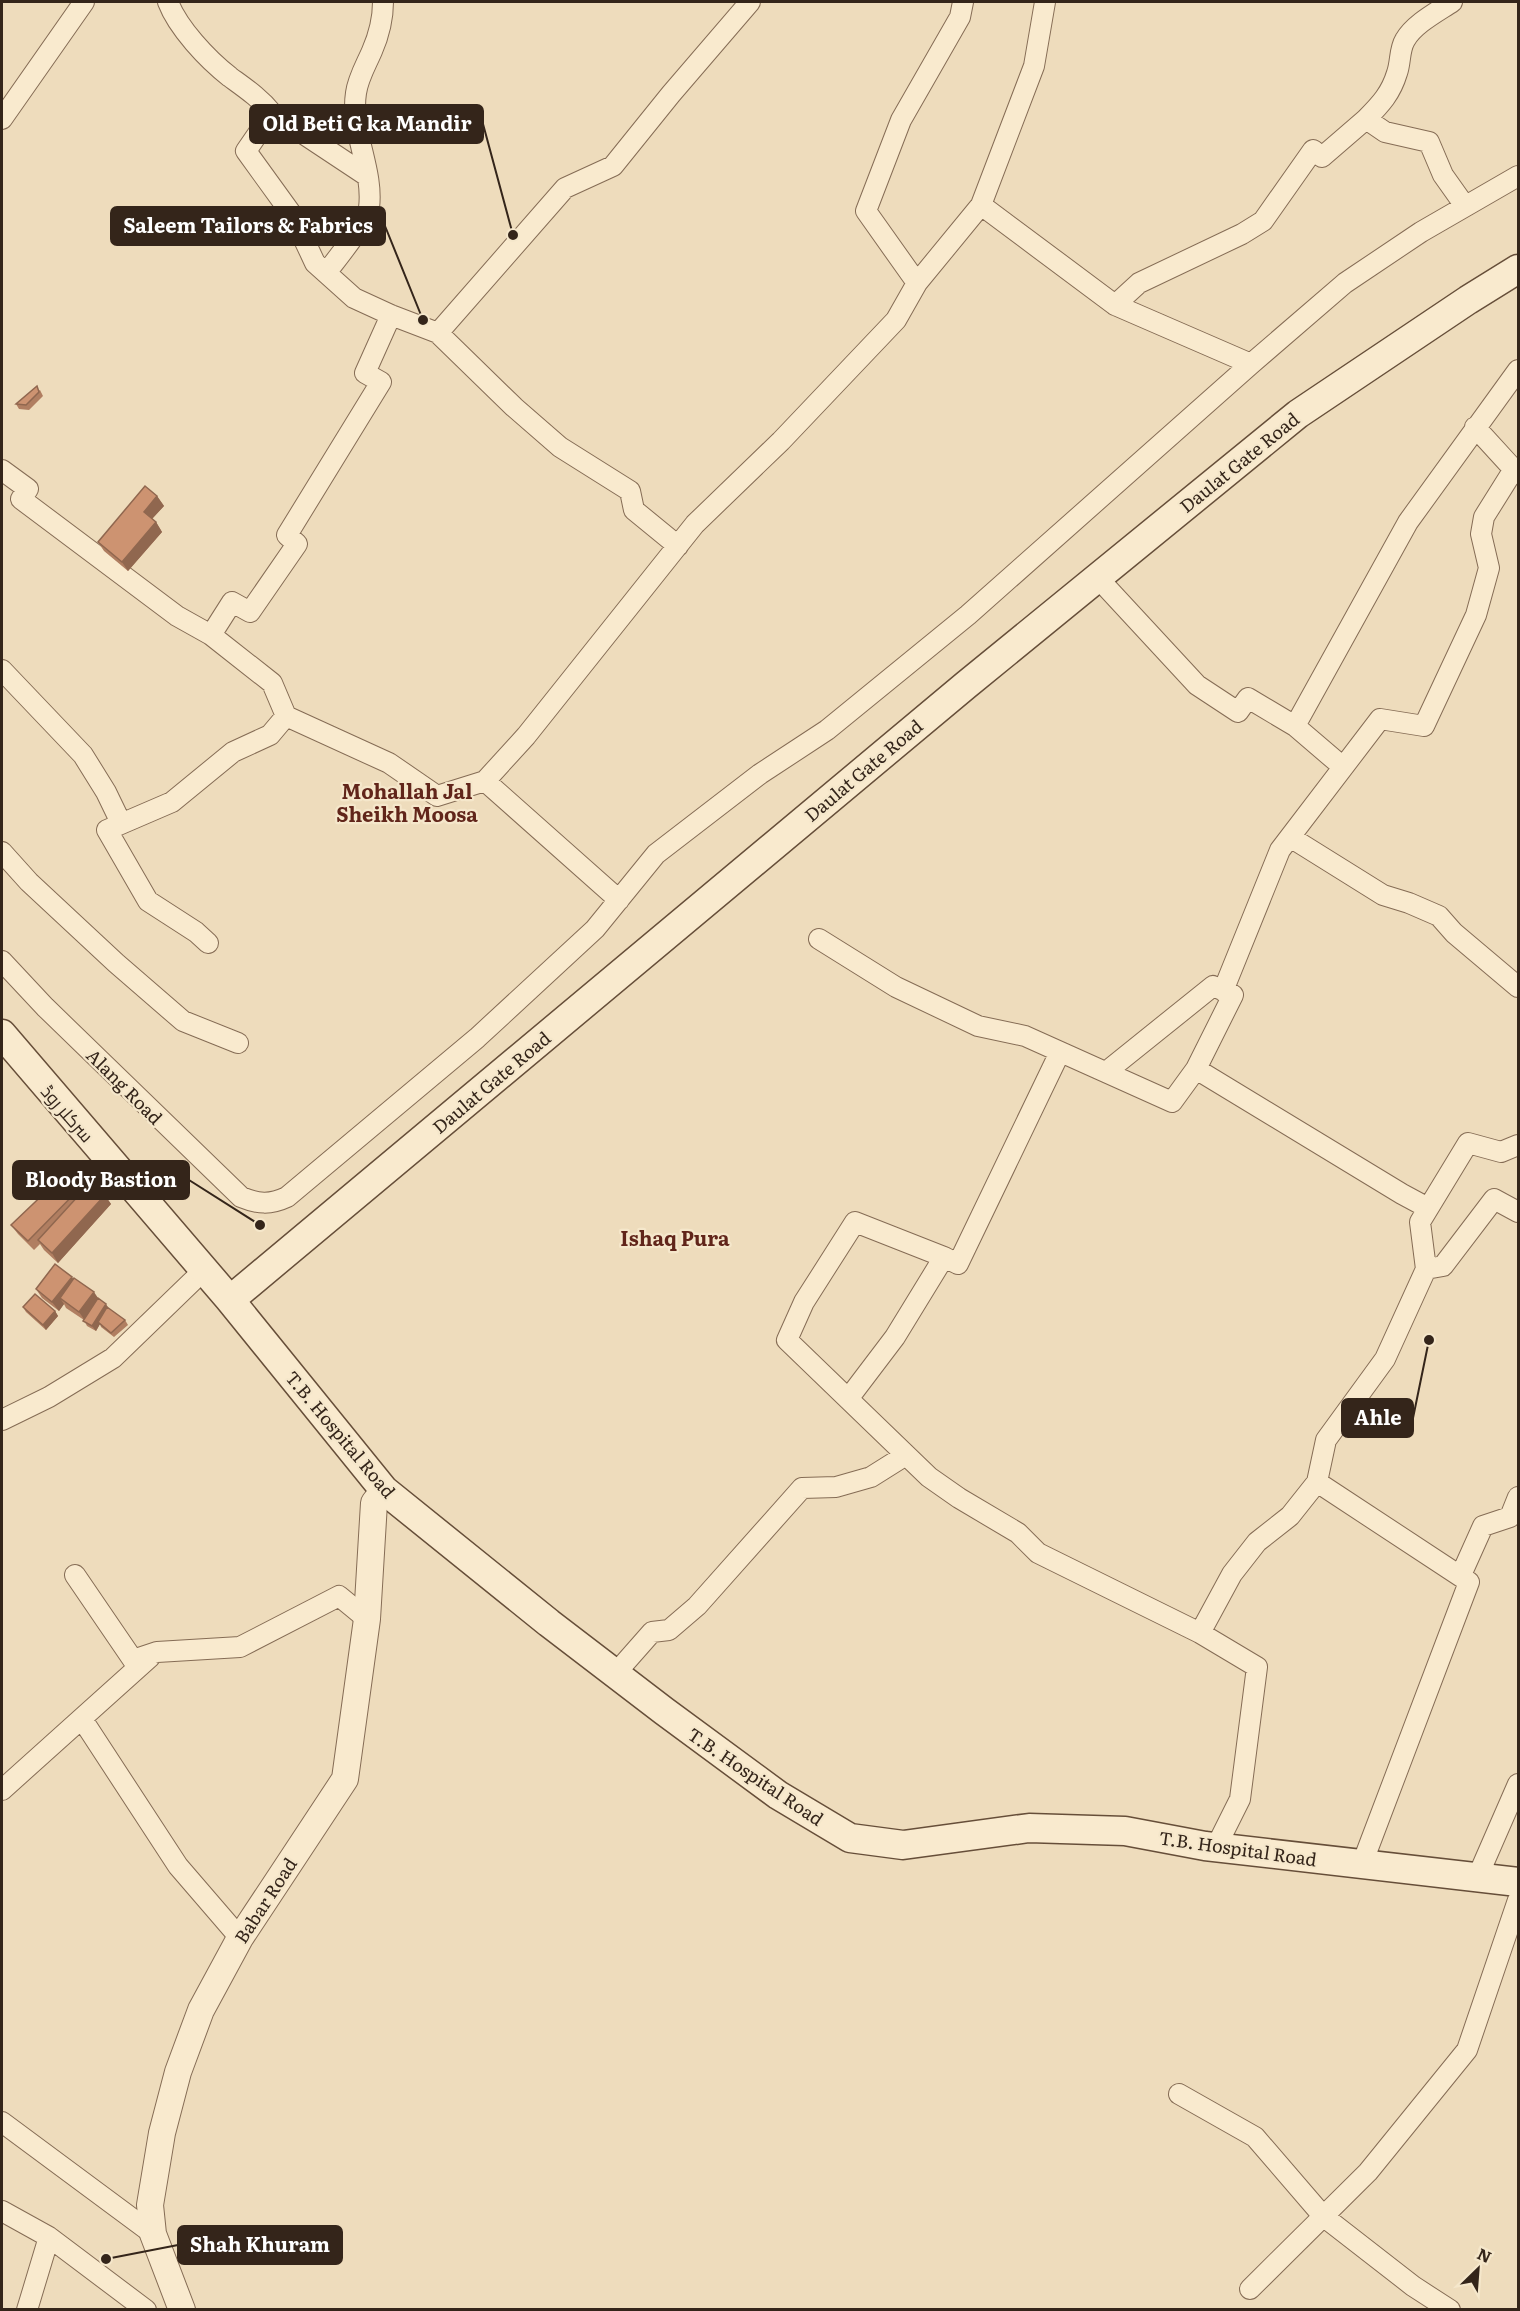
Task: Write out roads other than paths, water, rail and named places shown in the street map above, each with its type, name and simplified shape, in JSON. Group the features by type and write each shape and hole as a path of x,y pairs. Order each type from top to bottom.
{"main road":[{"name":"Daulat Gate Road","path":"230,1300 966,684 1298,414 1518,269"},
{"name":"سرکلر روڈ","path":"2,1034 230,1300"},
{"name":"T.B. Hospital Road","path":"230,1300 384,1490 615,1674 778,1795 850,1838 903,1845 1029,1828 1125,1831 1216,1847 1518,1882"}],"street":[{"path":"2,119 84,2"},
{"path":"168,2 173,16 227,75 261,99 272,112 367,176"},
{"path":"327,273 369,209 367,176 357,126 356,94 363,69 380,31 383,2"},
{"path":"438,333 565,188 613,166 750,2"},
{"path":"917,283 866,211 901,120 960,17 963,2"},
{"path":"2,470 28,489 21,499 177,616 210,635 272,683 286,716 389,763 437,796 485,781 526,736 695,524 781,441 896,320 917,283 981,205 1034,66 1045,2"},
{"path":"1115,305 1139,283 1242,234 1263,221 1312,150 1322,158 1386,100 1397,73 1401,48 1406,38 1452,2"},
{"path":"272,112 246,151 293,216 315,263 354,298 438,333 514,407 560,447 630,491 634,510 678,546"},
{"path":"1366,119 1385,132 1429,142 1443,175 1465,206"},
{"path":"485,781 619,900 656,854 760,774 827,730 968,615 1251,364 1346,283 1465,206 1518,176"},
{"path":"981,205 1115,305 1251,364"},
{"path":"210,635 232,602 250,612 297,544 287,536 381,382 365,373 391,315"},
{"path":"1296,726 1408,522 1518,370"},
{"path":"1223,991 1280,850 1380,719 1424,726 1476,615 1489,568 1481,534 1484,517 1516,471 1475,427"},
{"path":"1097,578 1197,685 1238,712 1248,698 1296,726 1343,768"},
{"path":"2,670 83,755 106,792 121,824"},
{"path":"208,943 196,932 148,901 107,830 172,801 233,752 270,735 286,716"},
{"path":"1290,837 1383,896 1439,915 1454,933 1518,987"},
{"path":"2,852 55,907 183,1021 238,1043"},
{"name":"Alang Road","path":"2,961 45,1007 224,1183 241,1197 255,1203 274,1203 287,1197 477,1038 595,930 619,900"},
{"path":"819,939 896,987 978,1026 1025,1036 1172,1102 1196,1069 1233,995 1213,986 1106,1072"},
{"path":"1060,1052 958,1264 855,1222 804,1302 787,1340 929,1477 1018,1533 1038,1553 1200,1633 1257,1667 1240,1799 1216,1847"},
{"path":"1196,1069 1428,1208"},
{"path":"1200,1633 1232,1574 1250,1550 1290,1516 1317,1482 1326,1440 1385,1359 1426,1269 1420,1222 1468,1143 1501,1152 1518,1145"},
{"path":"1426,1269 1443,1266 1494,1199 1518,1212"},
{"path":"848,1399 895,1337 944,1257"},
{"path":"2,1419 49,1397 113,1358 204,1270"},
{"path":"615,1674 652,1632 669,1630 697,1606 802,1488 836,1487 871,1476 906,1455"},
{"path":"1317,1482 1469,1582 1362,1864"},
{"name":"Babar Road","path":"182,2310 153,2234 150,2205 162,2133 178,2072 201,2010 240,1938 345,1779 367,1619 374,1503 384,1490"},
{"path":"1461,1575 1483,1526 1510,1517 1518,1497"},
{"path":"75,1575 133,1660 157,1652 240,1647 339,1596 367,1619"},
{"path":"2,1790 157,1652"},
{"path":"81,1719 178,1866 240,1938"},
{"path":"1477,1878 1518,1784"},
{"path":"1250,2289 1368,2172 1467,2050 1518,1900"},
{"path":"1179,2094 1255,2138 1323,2216 1413,2286 1450,2310"},
{"path":"2,2122 153,2234"},
{"path":"2,2211 49,2237 146,2310"},
{"path":"27,2310 49,2237"}],"place":[{"name":"Old Beti G ka Mandir","path":"513,235"},
{"name":"Saleem Tailors & Fabrics","path":"423,320"},
{"name":"Bloody Bastion","path":"260,1225"},
{"name":"Ahle","path":"1429,1340"},
{"name":"Shah Khuram","path":"106,2259"}],"district":[{"name":"Mohallah Jal Sheikh Moosa","path":"407,802"},
{"name":"Ishaq Pura","path":"675,1237"}]}
